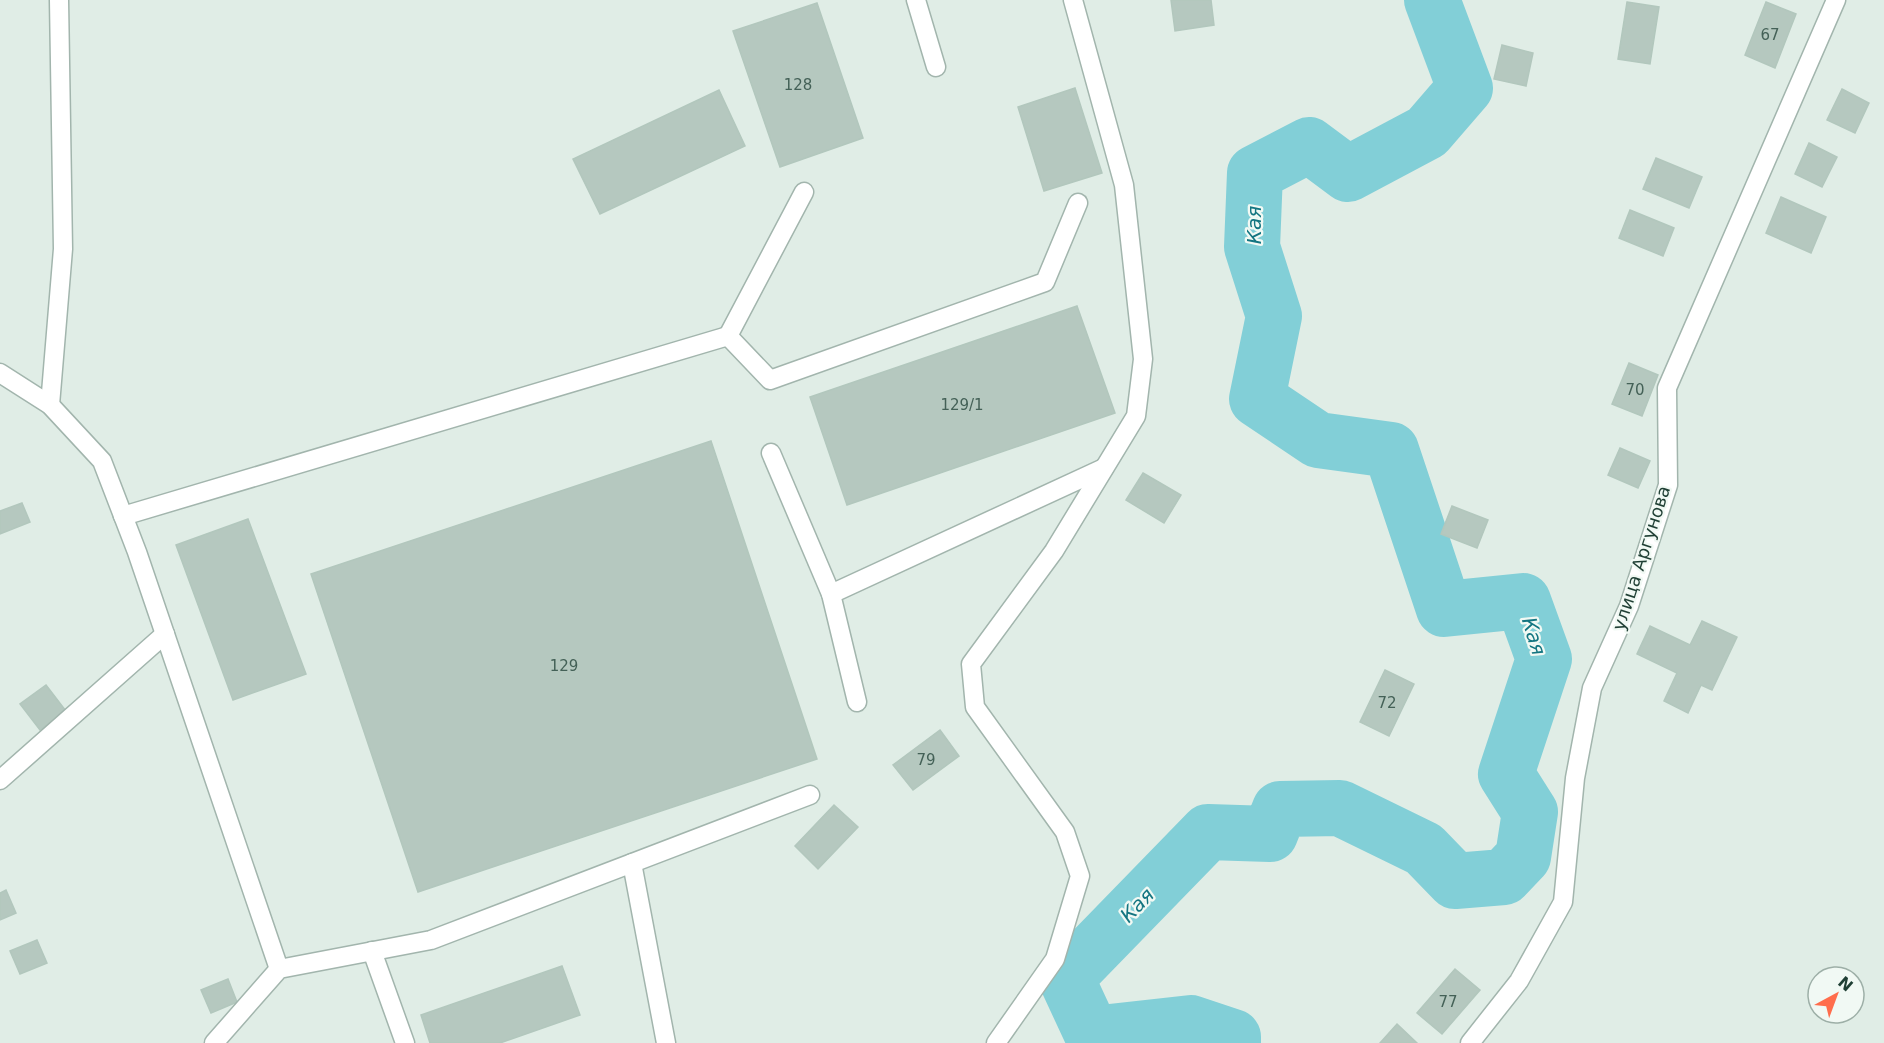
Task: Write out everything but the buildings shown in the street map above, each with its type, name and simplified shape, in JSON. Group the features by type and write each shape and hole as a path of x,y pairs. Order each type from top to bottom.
{"street":[{"path":"50,405 63,249 59,0"},
{"path":"916,0 936,66"},
{"path":"996,1043 1055,959 1080,876 1065,832 975,707 971,664 1054,551 1136,416 1143,359 1124,184 1073,0"},
{"name":"улица Аргунова","path":"1470,1043 1519,981 1563,902 1575,778 1592,688 1629,606 1668,485 1667,388 1836,0"},
{"path":"123,516 728,336 804,192"},
{"path":"728,336 770,380 1045,282 1078,203"},
{"path":"0,373 50,405 102,461 165,634 279,969"},
{"path":"771,453 831,594 857,702"},
{"path":"831,594 1104,468"},
{"path":"0,780 165,634"},
{"path":"214,1043 279,969 431,940 810,795"},
{"path":"632,863 666,1043"},
{"path":"372,951 405,1043"}],"waterway":[{"name":"Кая","path":"1233,1043 1233,1037 1191,1023 1092,1034 1066,978 1208,832 1270,834 1280,809 1340,808 1424,849 1455,881 1504,877 1523,857 1530,812 1506,774 1544,659 1523,601 1444,609 1391,450 1318,440 1257,399 1274,316 1252,247 1255,173 1309,145 1348,174 1427,132 1465,88 1432,0"}]}
